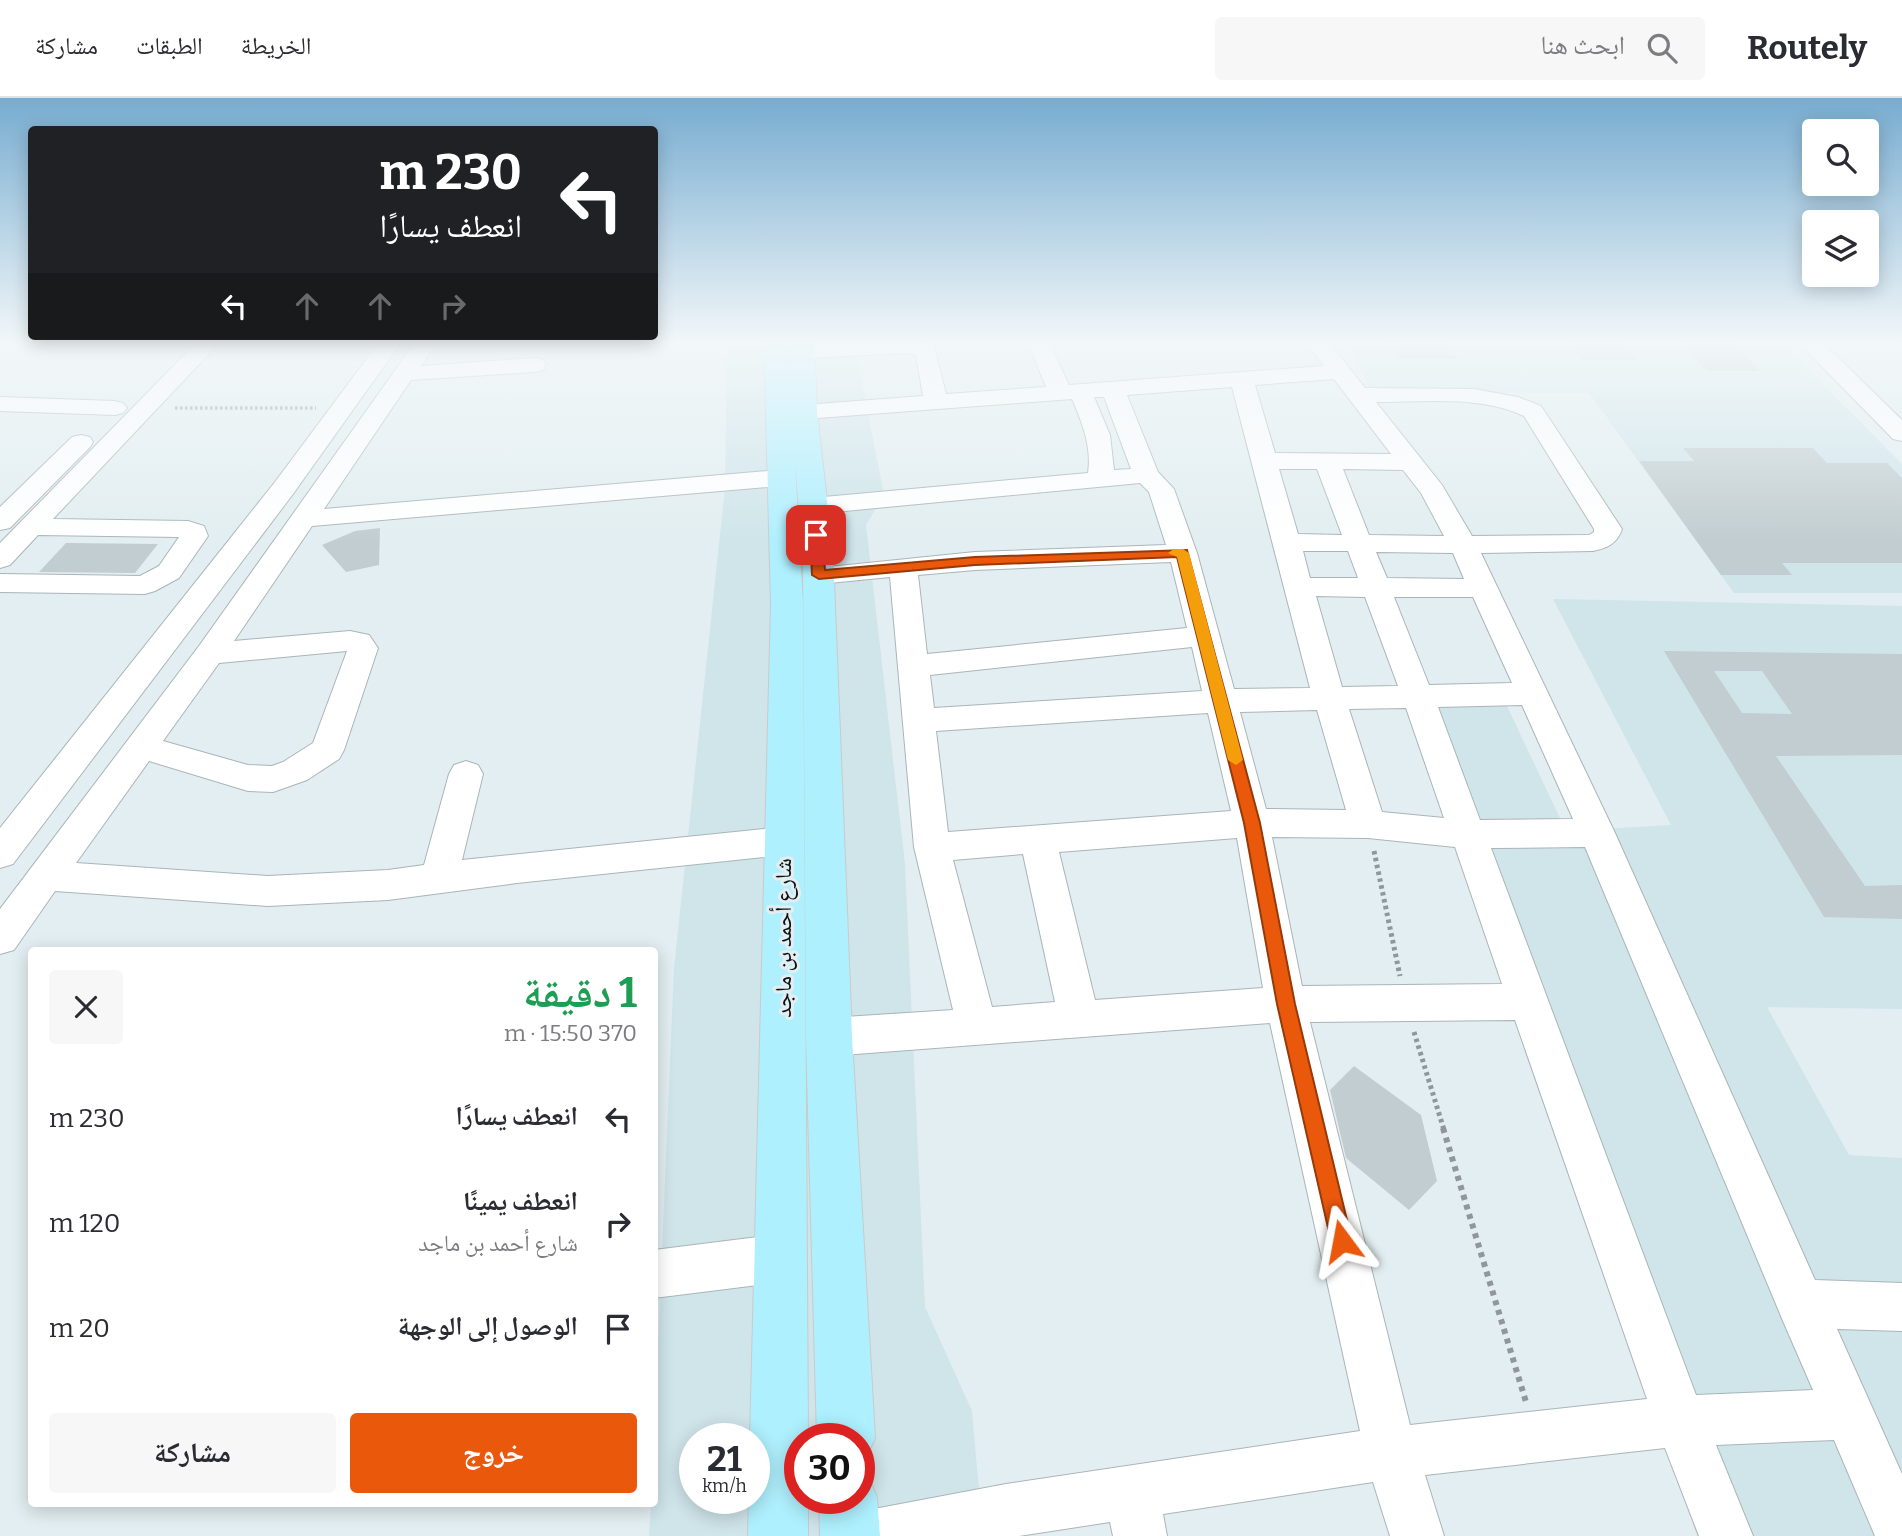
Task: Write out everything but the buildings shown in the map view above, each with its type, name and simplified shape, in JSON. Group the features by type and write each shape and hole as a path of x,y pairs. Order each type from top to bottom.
{"main road":[{"name":"شارع أحمد بن ماجد","path":"778,1536 787,604 780,478 787,408"},
{"name":"شارع أحمد بن ماجد","path":"803,408 819,575 828,1037 845,1423"},
{"path":"849,1514 850,1536"}],"street":[{"path":"0,522 115,408"},
{"path":"0,559 146,408"},
{"path":"0,854 284,488 340,408"},
{"path":"0,938 210,653 381,408"},
{"path":"804,412 855,408"},
{"path":"1088,408 1103,462 1098,480"},
{"path":"1097,408 1146,475 1161,489 1183,553 1252,823 1286,1004 1391,1453 1417,1536"},
{"path":"1250,408 1329,698 1368,824"},
{"path":"1368,408 1433,491 1463,545 1597,833 1902,1536"},
{"path":"1286,542 1463,545 1593,543 1602,540 1608,529 1529,408"},
{"path":"1876,408 1902,434"},
{"path":"1264,461 1410,462"},
{"path":"1326,461 1418,696 1680,1421 1726,1536"},
{"path":"813,506 1146,475"},
{"path":"304,519 780,478"},
{"path":"0,583 145,585 169,572 194,536 194,532 179,528 32,527"},
{"path":"819,575 975,561 1183,553"},
{"path":"903,567 932,847 977,1025"},
{"path":"1298,587 1483,588"},
{"path":"913,666 1204,636"},
{"path":"142,747 248,778 273,779 295,771 327,750 363,648 358,642 350,641 210,653"},
{"path":"919,722 1221,701 1532,694"},
{"path":"439,878 466,774"},
{"path":"932,847 1252,823 1368,824 1468,834 1597,833"},
{"path":"1038,839 1079,1018"},
{"path":"47,876 268,891 388,885 784,841"},
{"path":"828,1037 1286,1004 1529,1002"},
{"path":"658,1274 782,1258"},
{"path":"1800,1304 1902,1307"},
{"path":"874,1536 1006,1511 1136,1515 1391,1453 1680,1421 1848,1413"}],"path":[{"path":"1368,824 1406,1003 1536,1436"}],"shaded area":[{"path":"726,408 867,408 884,495 866,525 905,864 925,1307 972,1411 983,1536 649,1536 651,1507 658,1507 658,1345 674,968 725,488"},
{"path":"1600,408 1847,408 1902,464 1902,593 1734,593"},
{"path":"1553,599 1902,606 1902,1009 1767,1007 1849,1155 1902,1158 1902,1536 1697,1536 1421,706 1507,706 1566,831 1671,825"}],"slow traffic":[{"path":"1174,553 1183,553 1236,760"}],"route":[{"path":"816,535 819,575 975,561 1183,553 1252,823 1286,1004 1342,1241"}]}
